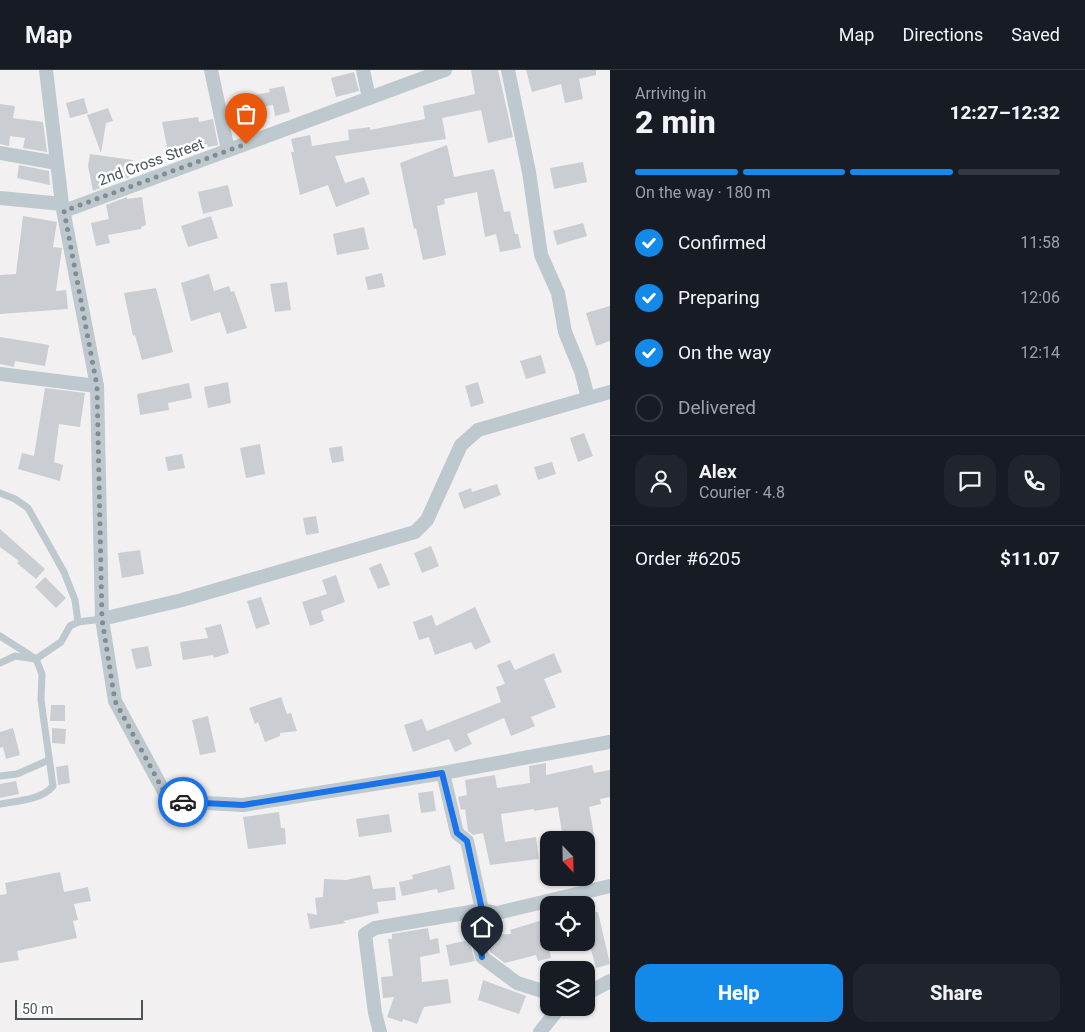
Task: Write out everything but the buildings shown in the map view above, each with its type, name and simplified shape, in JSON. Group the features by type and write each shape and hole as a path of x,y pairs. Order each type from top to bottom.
{"street":[{"path":"46,70 63,208 97,386 102,619 115,701 169,801 243,805 442,773 610,742"},
{"path":"211,70 228,150"},
{"path":"362,70 369,98"},
{"name":"2nd Cross Street","path":"63,208 228,150 445,70"},
{"path":"508,70 529,172 540,255 558,293 565,332 581,372 588,398"},
{"path":"0,153 57,163"},
{"path":"0,198 63,208"},
{"path":"0,374 97,386"},
{"path":"102,619 182,600 415,532 427,520 461,445 478,430 610,392"},
{"path":"442,773 457,833 467,841 482,910 477,935 482,957 516,983 540,990"},
{"path":"380,1032 375,1013 365,934 375,928 482,910 497,913 610,886"},
{"path":"595,989 610,981"},
{"path":"540,1032 553,1016"}],"lane":[{"path":"0,493 15,499 28,508 64,572 75,600 78,622"},
{"path":"0,663 15,656 36,659 61,642 70,626 78,622 102,619"},
{"path":"0,636 36,659 42,674 41,700 52,786 49,791 34,797 0,804"},
{"path":"0,776 17,774 49,760"}],"way so far":[{"path":"183,802 169,801 115,701 102,619 97,386 64,211 246,144"}],"route":[{"path":"183,802 243,805 442,773 457,833 467,841 482,910 477,935 482,957"}]}
